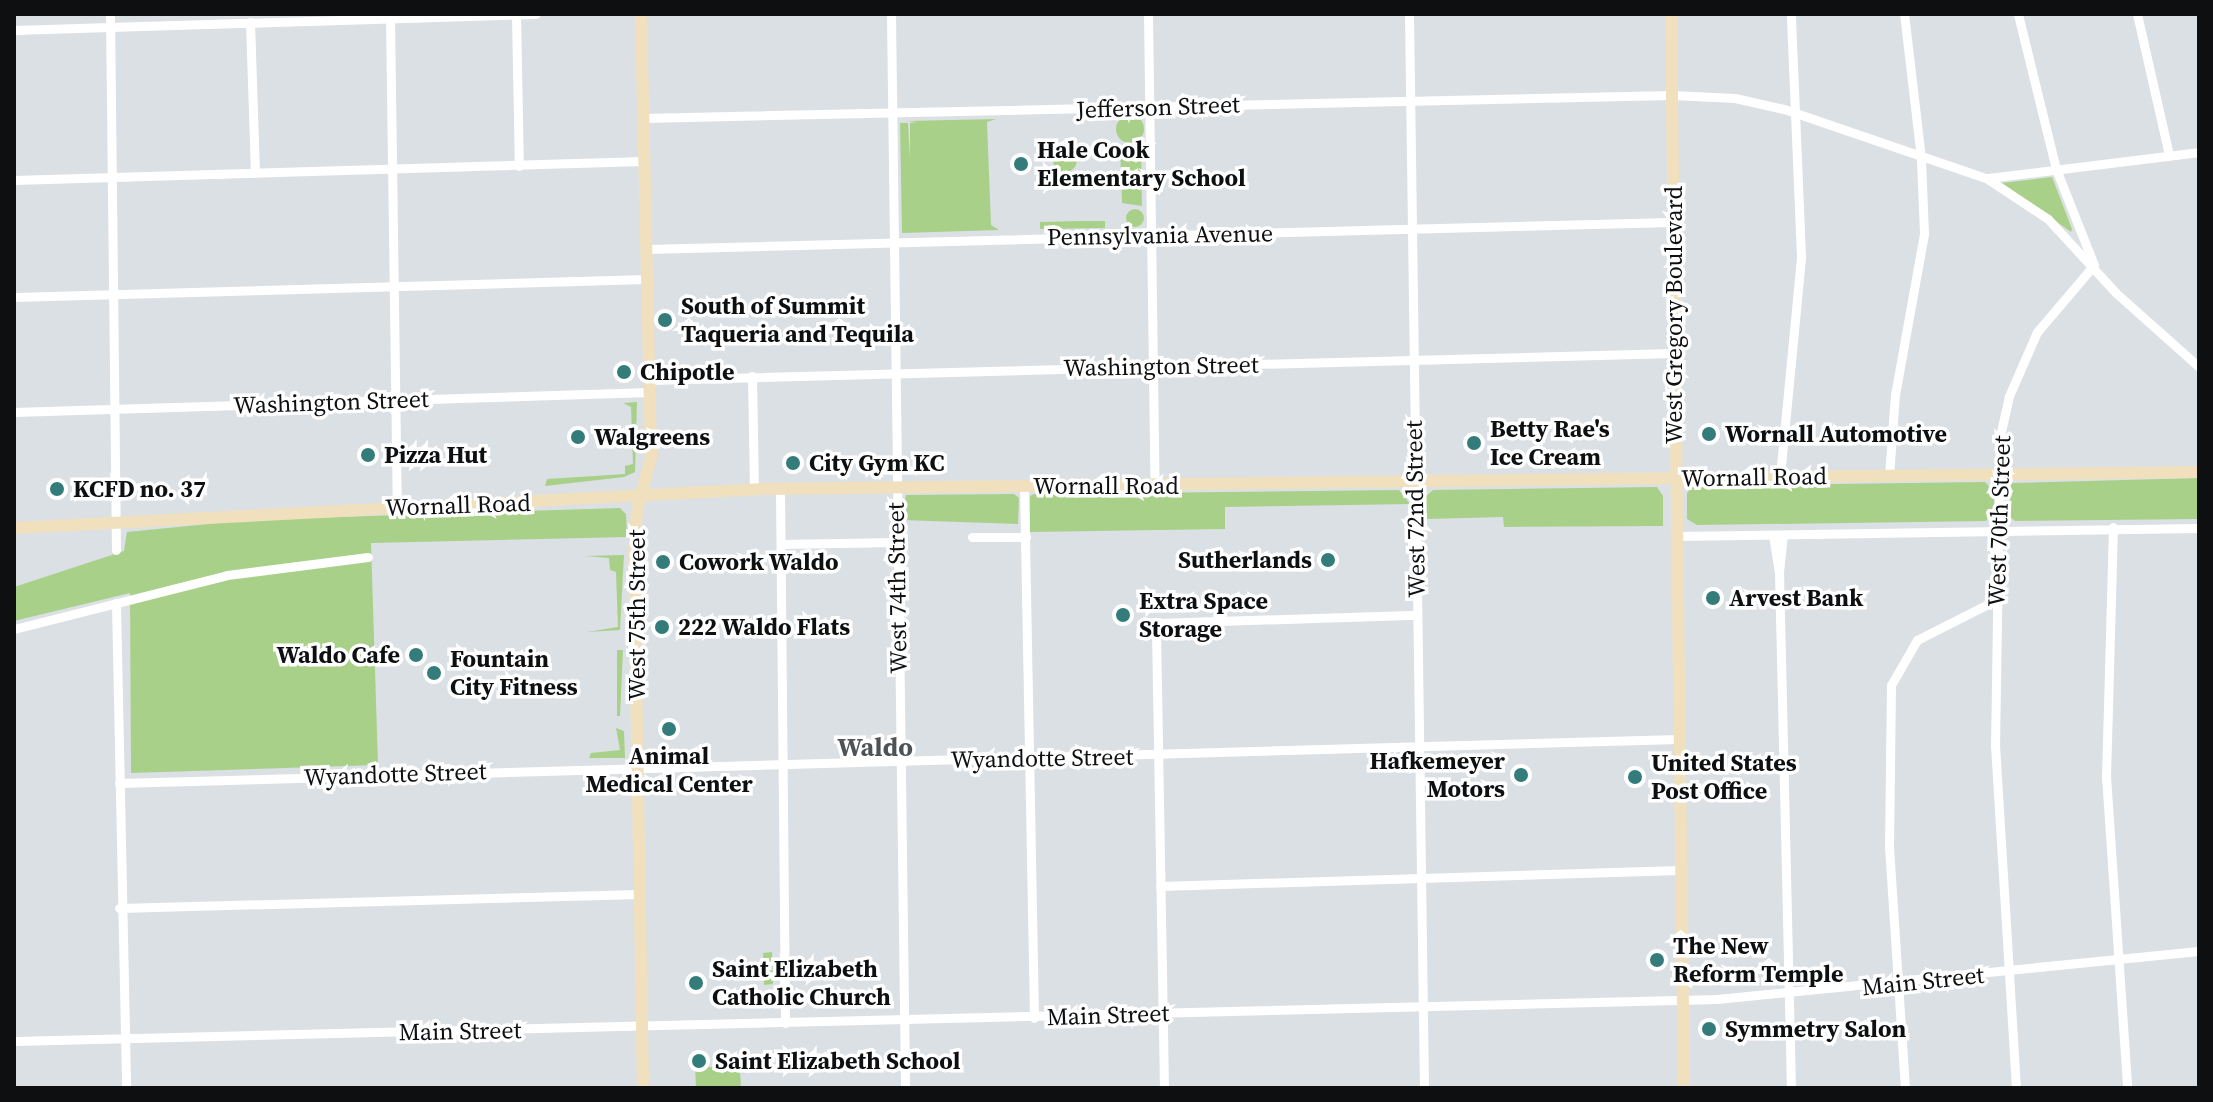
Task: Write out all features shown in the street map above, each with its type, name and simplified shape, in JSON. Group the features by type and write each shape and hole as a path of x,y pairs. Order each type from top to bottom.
{"main road":[{"name":"West 75th Street","path":"641,14 651,458 634,554 643,1088"},
{"name":"West Gregory Boulevard","path":"1671,14 1684,1088"},
{"name":"Wornall Road","path":"14,528 780,489 2199,472"}],"street":[{"path":"110,14 116,550"},
{"path":"14,30 536,14"},
{"name":"West 74th Street","path":"891,14 905,1088"},
{"path":"1148,14 1155,486"},
{"name":"West 72nd Street","path":"1409,14 1413,483 1424,1088"},
{"path":"1780,476 1801,256 1791,14"},
{"path":"1889,476 1895,395 1921,261 1921,158 1904,14"},
{"path":"2018,14 2056,169 2094,265"},
{"path":"2137,14 2169,155"},
{"path":"516,15 519,166"},
{"path":"390,18 397,507"},
{"path":"250,22 255,173"},
{"name":"Jefferson Street","path":"643,118 1672,95 1735,98 1796,114 1986,178"},
{"path":"1986,178 2199,152"},
{"path":"14,180 644,161"},
{"path":"1986,178 2048,219 2094,265 2116,293 2195,357 2199,367"},
{"name":"Pennsylvania Avenue","path":"646,249 1673,222"},
{"name":"West 70th Street","path":"2016,1088 1995,747 2000,436 2022,362 2054,309 2094,265"},
{"path":"14,297 647,279"},
{"name":"Washington Street","path":"14,412 396,400 649,386 752,376 1674,353"},
{"path":"752,376 754,490"},
{"path":"1024,486 1034,1018"},
{"path":"780,489 785,1023"},
{"path":"1676,536 1999,527 2199,528"},
{"path":"2113,527 2106,776 2127,1088"},
{"path":"1778,535 1791,1088"},
{"path":"972,537 1026,537"},
{"path":"781,544 896,542"},
{"path":"14,629 227,575 368,557"},
{"path":"1905,1088 1902,984 1889,848 1891,685 1917,640 1996,600"},
{"path":"116,603 119,908 126,1088"},
{"path":"1164,1088 1156,623 1417,615"},
{"name":"Wyandotte Street","path":"119,783 1678,739"},
{"path":"1160,886 1680,870"},
{"path":"119,908 640,894"},
{"name":"Main Street","path":"14,1041 904,1018 1034,1018 1422,1004 1683,999 1902,984 2199,951"}],"green space":[{"path":"1130,115 1140,119 1144,129 1140,139 1130,143 1120,139 1116,129 1120,119"},
{"path":"996,119 987,122 991,225 999,230 902,233 900,123 908,123 910,159 910,123 917,122 906,121"},
{"path":"1120,146 1141,146 1142,206 1122,203"},
{"path":"1065,148 1074,151 1077,160 1074,169 1065,172 1056,169 1053,160 1056,151"},
{"path":"2052,177 2072,229 2071,232 2002,183"},
{"path":"1135,209 1144,218 1135,227 1126,218"},
{"path":"1105,221 1105,228 1040,229 1040,222"},
{"path":"637,402 635,472 624,477 545,486 547,479 625,474 625,466 633,464 631,407 623,403"},
{"path":"2199,478 2199,519 2015,521 2005,513 2004,490 2011,483"},
{"path":"1985,482 1994,492 1994,514 1986,521 1697,525 1687,519 1687,493 1693,486"},
{"path":"1657,487 1663,496 1663,526 1504,527 1503,517 1426,519 1425,497 1433,490"},
{"path":"1399,490 1410,504 1225,507 1225,529 1030,532 1030,496 1034,494"},
{"path":"1014,494 1019,498 1018,524 901,520 906,495"},
{"path":"620,508 626,514 627,537 371,543 378,765 131,773 130,593 14,621 14,587 124,551 127,532 249,520"},
{"path":"624,555 620,630 587,632 618,627 616,572 610,570 609,558 585,556"},
{"path":"617,650 623,650 620,716 617,716"},
{"path":"616,728 624,731 625,758 589,758 591,753 620,750"},
{"path":"772,952 773,984 764,985 763,953"},
{"path":"695,1066 740,1069 741,1088 696,1088"}],"place":[{"name":"Hale Cook Elementary School","path":"1021,164"},
{"name":"South of Summit Taqueria and Tequila","path":"665,320"},
{"name":"Chipotle","path":"624,372"},
{"name":"Wornall Automotive","path":"1709,434"},
{"name":"Walgreens","path":"578,437"},
{"name":"Betty Rae's Ice Cream","path":"1474,443"},
{"name":"Pizza Hut","path":"368,455"},
{"name":"City Gym KC","path":"793,463"},
{"name":"KCFD no. 37","path":"57,489"},
{"name":"Sutherlands","path":"1328,560"},
{"name":"Cowork Waldo","path":"663,562"},
{"name":"Arvest Bank","path":"1713,598"},
{"name":"Extra Space Storage","path":"1123,615"},
{"name":"222 Waldo Flats","path":"662,627"},
{"name":"Waldo Cafe","path":"416,655"},
{"name":"Fountain City Fitness","path":"434,673"},
{"name":"Animal Medical Center","path":"669,729"},
{"name":"Hafkemeyer Motors","path":"1521,775"},
{"name":"United States Post Office","path":"1635,777"},
{"name":"The New Reform Temple","path":"1657,960"},
{"name":"Saint Elizabeth Catholic Church","path":"696,983"},
{"name":"Symmetry Salon","path":"1709,1029"},
{"name":"Saint Elizabeth School","path":"699,1061"}],"district":[{"name":"Waldo","path":"875,748"}]}
